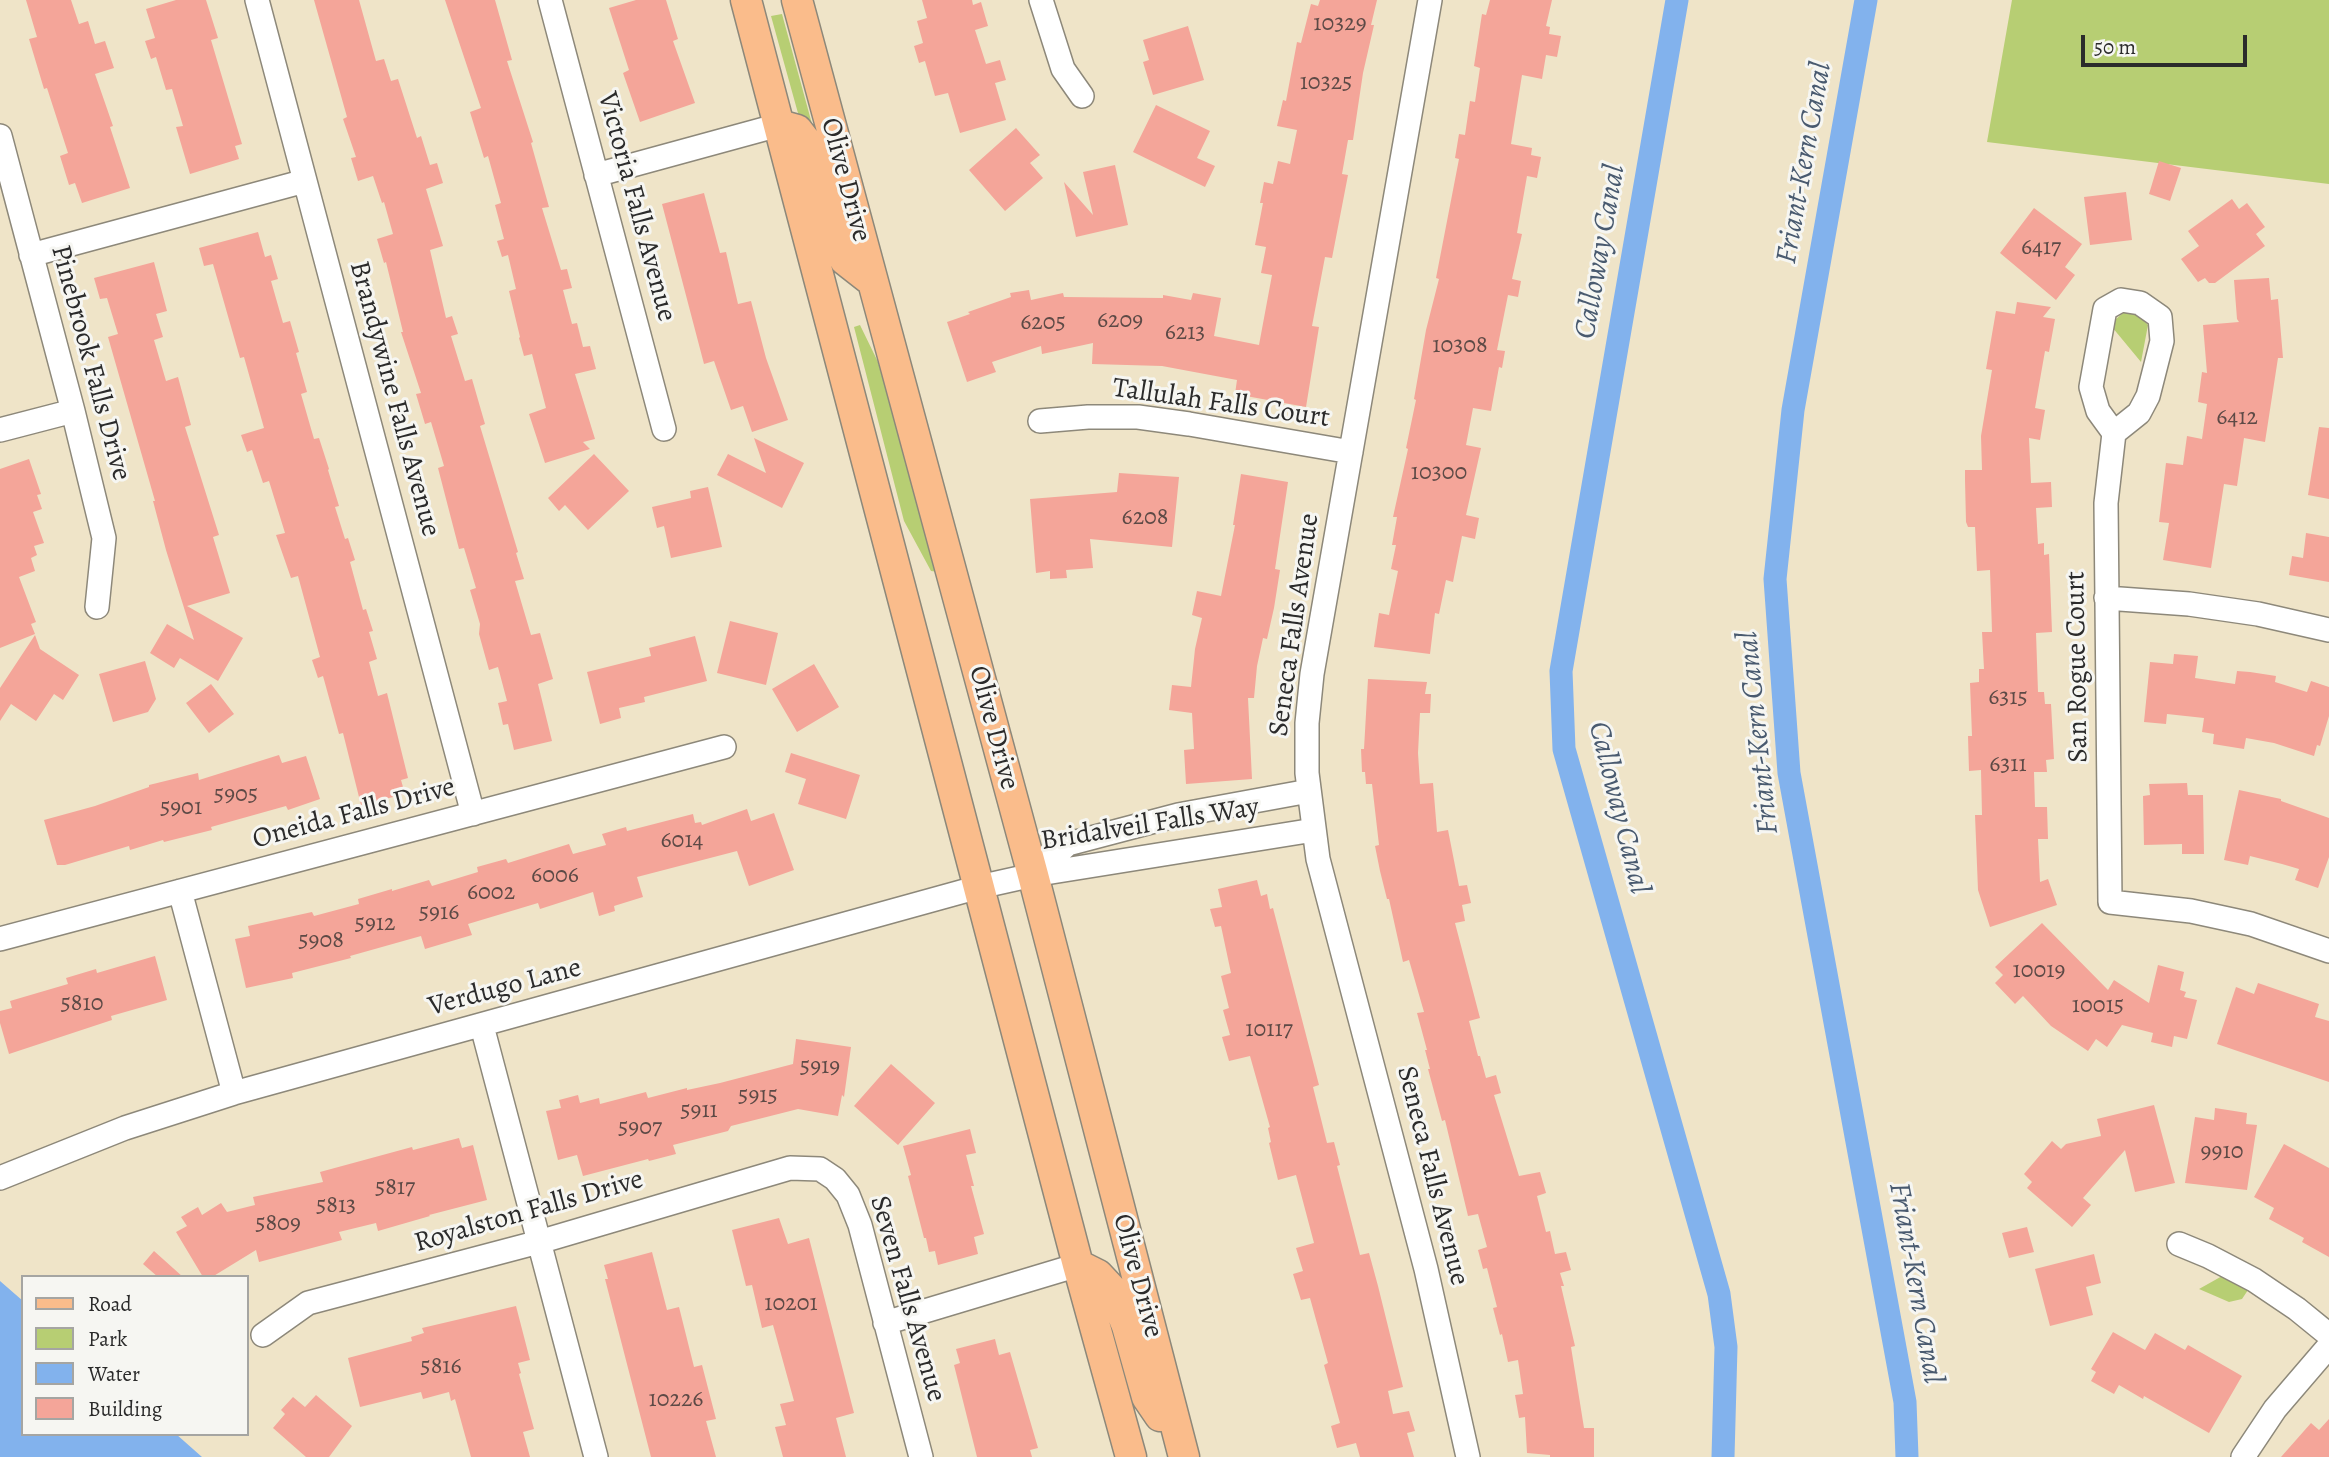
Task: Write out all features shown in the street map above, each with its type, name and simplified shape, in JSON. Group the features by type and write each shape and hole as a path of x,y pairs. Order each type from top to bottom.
{"main road":[{"name":"Olive Drive","path":"746,0 1078,1265 1131,1457"},
{"name":"Olive Drive","path":"797,0 1032,875 1183,1455"},
{"path":"779,125 797,130 807,144 845,260 872,281"},
{"path":"1078,1265 1098,1275 1113,1292 1127,1326 1147,1397 1183,1455"}],"street":[{"name":"Brandywine Falls Avenue","path":"257,0 473,814"},
{"name":"Victoria Falls Avenue","path":"550,0 664,429"},
{"path":"1041,0 1063,69 1082,96"},
{"name":"Seneca Falls Avenue","path":"1430,0 1312,674 1307,723 1309,790 1318,859 1426,1269 1468,1457"},
{"path":"596,174 779,125"},
{"name":"Pinebrook Falls Drive","path":"0,136 104,538 97,607"},
{"path":"31,254 305,181"},
{"path":"2121,300 2140,303 2160,317 2162,341 2148,396 2139,413 2114,433 2098,411 2091,387 2105,309 2121,300"},
{"path":"0,430 73,411"},
{"name":"Tallulah Falls Court","path":"1040,421 1087,417 1138,418 1189,424 1351,452"},
{"name":"San Rogue Court","path":"2114,433 2106,503 2110,902 2191,911 2251,924 2329,951"},
{"path":"2106,598 2189,604 2258,614 2329,630"},
{"name":"Oneida Falls Drive","path":"0,939 724,747"},
{"name":"Bridalveil Falls Way","path":"1032,875 1068,844 1178,815 1309,790"},
{"name":"Bridalveil Falls Way","path":"1032,875 1314,830"},
{"name":"Verdugo Lane","path":"0,1178 125,1128 234,1093 979,887 1032,875"},
{"path":"180,891 234,1093"},
{"path":"482,1026 596,1457"},
{"name":"Royalston Falls Drive","path":"263,1335 308,1303 539,1242 790,1168 820,1169"},
{"name":"Seven Falls Avenue","path":"820,1169 835,1179 848,1195 860,1225 921,1457"},
{"path":"2179,1244 2253,1280 2297,1309 2329,1335"},
{"path":"885,1323 1078,1265"},
{"path":"2243,1457 2274,1409 2329,1346"}],"green space":[{"path":"2012,0 2329,0 2329,184 1987,142"},
{"path":"782,14 812,124 801,124 771,16"},
{"path":"2135,311 2148,325 2141,362 2112,327 2123,313"},
{"path":"860,325 878,362 938,572 931,571 904,521 854,327"},
{"path":"2240,1266 2250,1287 2242,1299 2229,1302 2199,1289"}],"water":[{"path":"0,1281 21,1299 21,1436 178,1436 202,1457 0,1457"}],"building":[{"path":"26,0 71,0 79,24 88,21 95,44 105,41 114,68 95,74 130,188 82,203 75,183 69,185 60,156 68,153 29,39 37,37"},
{"path":"176,0 206,0 218,38 211,40 242,144 235,146 239,159 190,174 176,127 183,126 172,89 166,90 156,57 151,59 145,41 155,38 146,9"},
{"path":"314,0 359,0 376,61 384,59 391,81 398,79 417,138 421,136 430,165 437,163 443,183 426,189 443,246 430,250 446,318 452,316 458,334 451,336 465,381 472,379 485,424 480,426 518,552 516,553 524,579 515,581 531,635 540,633 553,679 538,684 552,741 514,750 508,724 503,725 498,703 507,701 498,667 489,670 470,590 476,588 464,548 459,549 438,468 444,466 431,422 425,424 416,394 421,393 401,332 386,262 384,263 377,239 393,234 373,176 358,181 351,158 356,157 343,119 347,117"},
{"path":"445,0 495,0 512,60 507,61 533,142 531,143 549,207 542,208 561,270 567,269 572,288 563,290 572,324 577,323 583,347 590,346 596,369 575,374 595,439 583,442 590,449 545,463 529,414 546,408 532,354 524,356 519,338 509,291 516,289 508,255 502,257 497,241 504,239 495,205 501,203 488,156 484,158 470,112 481,108"},
{"path":"636,0 666,0 678,39 673,41 695,103 640,122 623,73 629,70 609,8"},
{"path":"922,0 972,0 973,5 981,2 988,26 975,30 986,64 1000,60 1006,80 995,83 1006,120 960,133 948,93 935,96 925,61 919,63 914,46 923,43 917,21 927,18"},
{"path":"1320,0 1377,0 1353,140 1348,140 1342,174 1348,175 1332,258 1325,257 1312,326 1319,327 1306,407 1235,394 1237,380 1162,366 1092,364 1093,343 1042,354 1041,346 992,362 996,372 967,382 947,322 1011,297 1010,293 1029,290 1031,300 1063,293 1064,297 1163,298 1163,295 1191,300 1193,293 1221,298 1214,336 1259,345 1272,275 1261,273 1266,247 1255,245 1263,203 1260,203 1264,182 1273,184 1278,161 1290,164 1297,130 1277,126 1283,100 1286,101 1297,42 1301,43 1311,4 1318,6"},
{"path":"1490,0 1552,0 1546,26 1550,27 1549,34 1561,36 1557,57 1546,55 1542,79 1522,75 1511,144 1532,148 1531,155 1541,157 1537,178 1527,176 1517,233 1522,234 1512,279 1521,281 1518,297 1508,295 1497,350 1505,351 1502,368 1499,367 1491,411 1473,408 1466,445 1481,448 1466,515 1479,518 1475,539 1462,536 1453,582 1446,580 1439,614 1435,613 1430,654 1374,647 1379,613 1389,615 1398,571 1391,569 1396,545 1392,545 1397,517 1393,517 1408,449 1406,448 1426,330 1439,279 1436,278 1459,159 1455,158 1459,134 1465,135 1470,101 1475,102 1480,68 1474,66 1482,14 1486,15"},
{"path":"1188,26 1204,80 1153,95 1143,62 1149,60 1143,40"},
{"path":"1156,105 1210,131 1197,158 1215,166 1205,187 1133,152"},
{"path":"1016,128 1040,155 1030,163 1043,178 1005,211 969,170"},
{"path":"2159,161 2181,168 2170,201 2149,194"},
{"path":"1115,165 1128,225 1076,237 1064,182 1093,215 1083,172"},
{"path":"2126,192 2132,240 2090,245 2084,197"},
{"path":"704,193 720,253 726,252 738,304 751,301 766,358 788,420 752,432 743,406 731,410 714,361 704,364 662,204"},
{"path":"2232,199 2239,209 2247,203 2265,227 2256,234 2265,246 2215,283 2209,283 2205,278 2198,282 2181,259 2199,246 2188,231"},
{"path":"2034,208 2082,244 2065,267 2075,275 2056,300 2000,253"},
{"path":"258,232 265,257 271,255 278,279 271,281 283,323 290,321 299,352 296,353 307,392 301,394 314,439 319,438 329,469 339,506 335,507 355,560 350,562 363,610 366,609 373,631 369,632 377,659 369,662 378,696 387,693 408,778 401,780 405,794 361,805 343,733 339,734 323,676 318,678 312,660 320,657 298,576 291,578 276,535 285,533 269,481 263,483 252,450 247,452 241,435 264,428 244,357 240,358 213,264 204,266 199,248"},
{"path":"154,262 167,311 156,314 163,337 154,340 166,381 178,377 191,425 185,427 219,535 213,537 230,593 187,606 243,638 218,681 180,658 174,668 150,653 167,624 194,640 166,550 155,501 108,337 118,334 107,298 100,299 94,278"},
{"path":"2269,278 2271,300 2278,299 2283,358 2278,358 2265,442 2244,438 2237,486 2224,484 2211,568 2163,560 2169,523 2159,522 2166,463 2183,465 2187,436 2202,439 2207,404 2198,402 2202,372 2207,373 2203,325 2239,322 2234,280"},
{"path":"2017,302 2051,307 2043,317 2055,319 2049,352 2045,351 2035,408 2045,410 2040,440 2029,438 2031,483 2051,482 2052,507 2036,508 2038,544 2044,543 2044,555 2049,554 2052,632 2036,633 2038,692 2044,692 2045,704 2051,704 2054,759 2046,760 2047,772 2034,772 2035,807 2047,807 2048,839 2038,839 2040,882 2048,879 2057,905 1990,927 1978,890 1975,815 1982,815 1981,770 1969,771 1968,736 1972,736 1970,683 1979,682 1979,669 1984,669 1982,632 1992,632 1990,570 1977,571 1975,527 1968,527 1966,522 1965,470 1982,470 1981,436 1992,370 1986,369 1996,311 2015,314"},
{"path":"2319,427 2329,428 2329,499 2308,495"},
{"path":"754,438 804,463 782,508 717,475 728,454 766,473"},
{"path":"594,454 629,491 588,530 565,505 559,511 548,498"},
{"path":"29,459 41,494 37,495 42,509 33,512 44,543 34,546 37,555 31,558 35,571 19,577 36,622 31,624 35,634 0,648 0,469"},
{"path":"1119,473 1179,477 1172,547 1090,539 1093,568 1066,570 1067,578 1050,579 1050,571 1036,573 1030,499 1117,492"},
{"path":"1241,474 1288,482 1275,569 1280,570 1274,608 1267,639 1263,638 1254,698 1248,698 1252,779 1186,784 1184,750 1194,749 1192,713 1169,710 1172,685 1191,687 1202,618 1192,615 1197,591 1221,596 1235,525"},
{"path":"708,487 722,547 671,558 664,526 657,528 652,507 691,498 690,491"},
{"path":"2306,533 2329,537 2329,582 2289,575 2292,556 2303,558"},
{"path":"730,621 778,633 766,685 717,673"},
{"path":"35,635 40,649 79,675 63,700 54,694 36,721 11,704 0,721 0,688"},
{"path":"695,636 707,681 644,697 645,702 619,708 621,718 600,724 587,672 651,656 649,648"},
{"path":"2174,654 2198,656 2195,678 2235,684 2237,671 2276,676 2275,682 2307,692 2311,681 2329,687 2329,716 2320,746 2317,745 2314,756 2274,743 2246,738 2244,749 2213,744 2214,734 2202,732 2204,718 2167,714 2166,724 2144,722 2150,662 2173,664"},
{"path":"145,661 156,699 148,712 113,722 99,674"},
{"path":"814,664 839,707 797,732 772,689"},
{"path":"1368,679 1427,682 1425,694 1431,694 1430,713 1420,713 1420,784 1433,783 1437,832 1448,830 1459,886 1467,885 1471,903 1462,905 1465,921 1455,923 1480,1018 1469,1021 1486,1078 1496,1075 1501,1093 1494,1095 1519,1176 1540,1172 1546,1193 1537,1196 1546,1232 1550,1231 1555,1254 1566,1252 1571,1270 1560,1273 1564,1286 1561,1286 1575,1346 1571,1347 1584,1428 1594,1428 1594,1457 1550,1457 1527,1453 1525,1417 1519,1418 1515,1395 1523,1394 1518,1360 1508,1362 1502,1334 1500,1335 1493,1308 1497,1307 1487,1268 1483,1269 1478,1250 1487,1247 1478,1214 1468,1216 1445,1120 1442,1121 1428,1069 1427,1050 1417,1013 1424,1012 1409,960 1403,962 1380,871 1375,846 1379,845 1372,784 1366,784 1365,772 1362,772 1361,749 1364,749"},
{"path":"211,684 234,714 209,733 186,703"},
{"path":"791,753 860,775 846,819 798,804 806,779 785,772"},
{"path":"279,755 282,763 306,756 320,799 288,810 286,806 211,827 212,830 130,850 129,846 57,865 44,820 95,806 149,785 198,773 199,780"},
{"path":"2187,783 2188,795 2203,795 2204,854 2182,854 2182,844 2144,845 2143,796 2150,795 2149,784"},
{"path":"2239,790 2281,799 2329,818 2329,857 2318,888 2295,880 2299,869 2250,856 2248,865 2224,860"},
{"path":"747,809 751,821 774,813 794,870 749,886 737,851 637,877 643,897 614,906 615,911 599,916 593,892 540,909 538,903 468,924 472,935 425,949 421,936 292,973 293,978 246,988 235,939 250,936 248,926 312,912 314,916 359,904 358,899 429,880 432,886 478,872 477,867 506,859 508,863 569,844 573,854 606,845 602,834 626,827 627,831 693,814 695,823 701,822 702,825"},
{"path":"1257,880 1261,896 1267,894 1270,909 1273,908 1319,1085 1313,1087 1327,1143 1334,1142 1340,1165 1337,1166 1360,1255 1369,1253 1378,1286 1403,1387 1388,1391 1393,1414 1409,1411 1415,1431 1407,1433 1414,1457 1360,1457 1356,1443 1337,1448 1331,1426 1340,1423 1324,1365 1328,1363 1310,1298 1301,1300 1293,1274 1303,1271 1296,1248 1314,1243 1296,1175 1278,1180 1269,1143 1270,1127 1250,1056 1229,1061 1222,1037 1230,1035 1223,1010 1229,1008 1221,976 1231,973 1221,926 1215,927 1210,909 1222,907 1218,889"},
{"path":"2042,923 2108,990 2114,980 2149,1003 2158,965 2184,972 2180,990 2186,992 2184,997 2197,1000 2187,1039 2174,1036 2172,1047 2151,1042 2153,1033 2122,1025 2107,1047 2096,1039 2088,1051 2051,1026 2023,996 2015,1004 1995,983 2003,975 1995,967"},
{"path":"155,956 167,1000 111,1016 112,1020 9,1054 0,1023 0,1011 12,1008 10,1001 68,984 66,978 96,969 97,973"},
{"path":"2258,983 2319,1004 2315,1017 2329,1021 2329,1082 2217,1044 2236,987 2254,994"},
{"path":"796,1039 851,1047 844,1097 842,1095 838,1116 798,1109 731,1126 728,1131 673,1145 676,1154 583,1176 577,1155 558,1160 546,1111 561,1108 559,1100 578,1095 580,1103 599,1098 600,1104 646,1092 648,1098 720,1083 793,1064"},
{"path":"891,1064 935,1103 898,1145 854,1106"},
{"path":"2154,1105 2175,1183 2135,1192 2125,1150 2083,1198 2091,1205 2072,1227 2027,1188 2032,1182 2024,1174 2052,1141 2061,1149 2066,1144 2101,1136 2097,1119"},
{"path":"2215,1108 2247,1113 2246,1124 2257,1125 2247,1190 2185,1183 2195,1117 2214,1120"},
{"path":"970,1129 976,1153 966,1155 984,1234 974,1237 978,1254 938,1265 935,1251 929,1252 924,1238 903,1146"},
{"path":"459,1138 462,1148 473,1145 487,1200 378,1231 376,1223 339,1232 342,1240 259,1262 256,1250 215,1275 202,1275 176,1232 187,1226 181,1217 198,1207 202,1215 221,1203 227,1212 255,1205 253,1197 323,1182 320,1172 412,1147 413,1150"},
{"path":"2284,1144 2329,1168 2329,1257 2302,1242 2304,1238 2269,1219 2274,1208 2254,1197"},
{"path":"779,1218 788,1244 809,1238 854,1413 836,1418 846,1457 783,1457 775,1427 786,1425 780,1404 794,1401 773,1325 762,1328 752,1285 746,1286 732,1230"},
{"path":"2027,1227 2034,1252 2009,1258 2002,1233"},
{"path":"154,1251 181,1275 156,1275 143,1264"},
{"path":"652,1252 667,1310 679,1307 694,1367 702,1365 716,1419 706,1421 716,1457 651,1457 605,1279 608,1279 604,1265"},
{"path":"2094,1254 2101,1283 2086,1287 2093,1315 2050,1326 2035,1269"},
{"path":"516,1306 530,1360 518,1363 534,1429 523,1432 530,1457 471,1457 455,1399 451,1401 449,1392 423,1399 421,1392 360,1407 348,1358 412,1341 411,1337 424,1333 422,1328"},
{"path":"2113,1332 2145,1350 2155,1333 2185,1350 2188,1345 2242,1376 2209,1433 2144,1396 2143,1399 2119,1385 2114,1394 2091,1381 2096,1372 2091,1369"},
{"path":"995,1339 999,1355 1010,1352 1038,1448 1030,1450 1032,1457 977,1457 954,1365 960,1363 956,1349"},
{"path":"316,1395 352,1426 329,1457 306,1457 273,1428 285,1414 281,1410 293,1397 305,1407"},
{"path":"2329,1419 2329,1457 2281,1457 2311,1423 2319,1430"}],"waterway":[{"name":"Calloway Canal","path":"1677,0 1561,671 1564,749 1719,1294 1726,1347 1723,1457"},
{"name":"Friant-Kern Canal","path":"1866,0 1793,410 1775,579 1789,773 1905,1402 1907,1457"}]}
